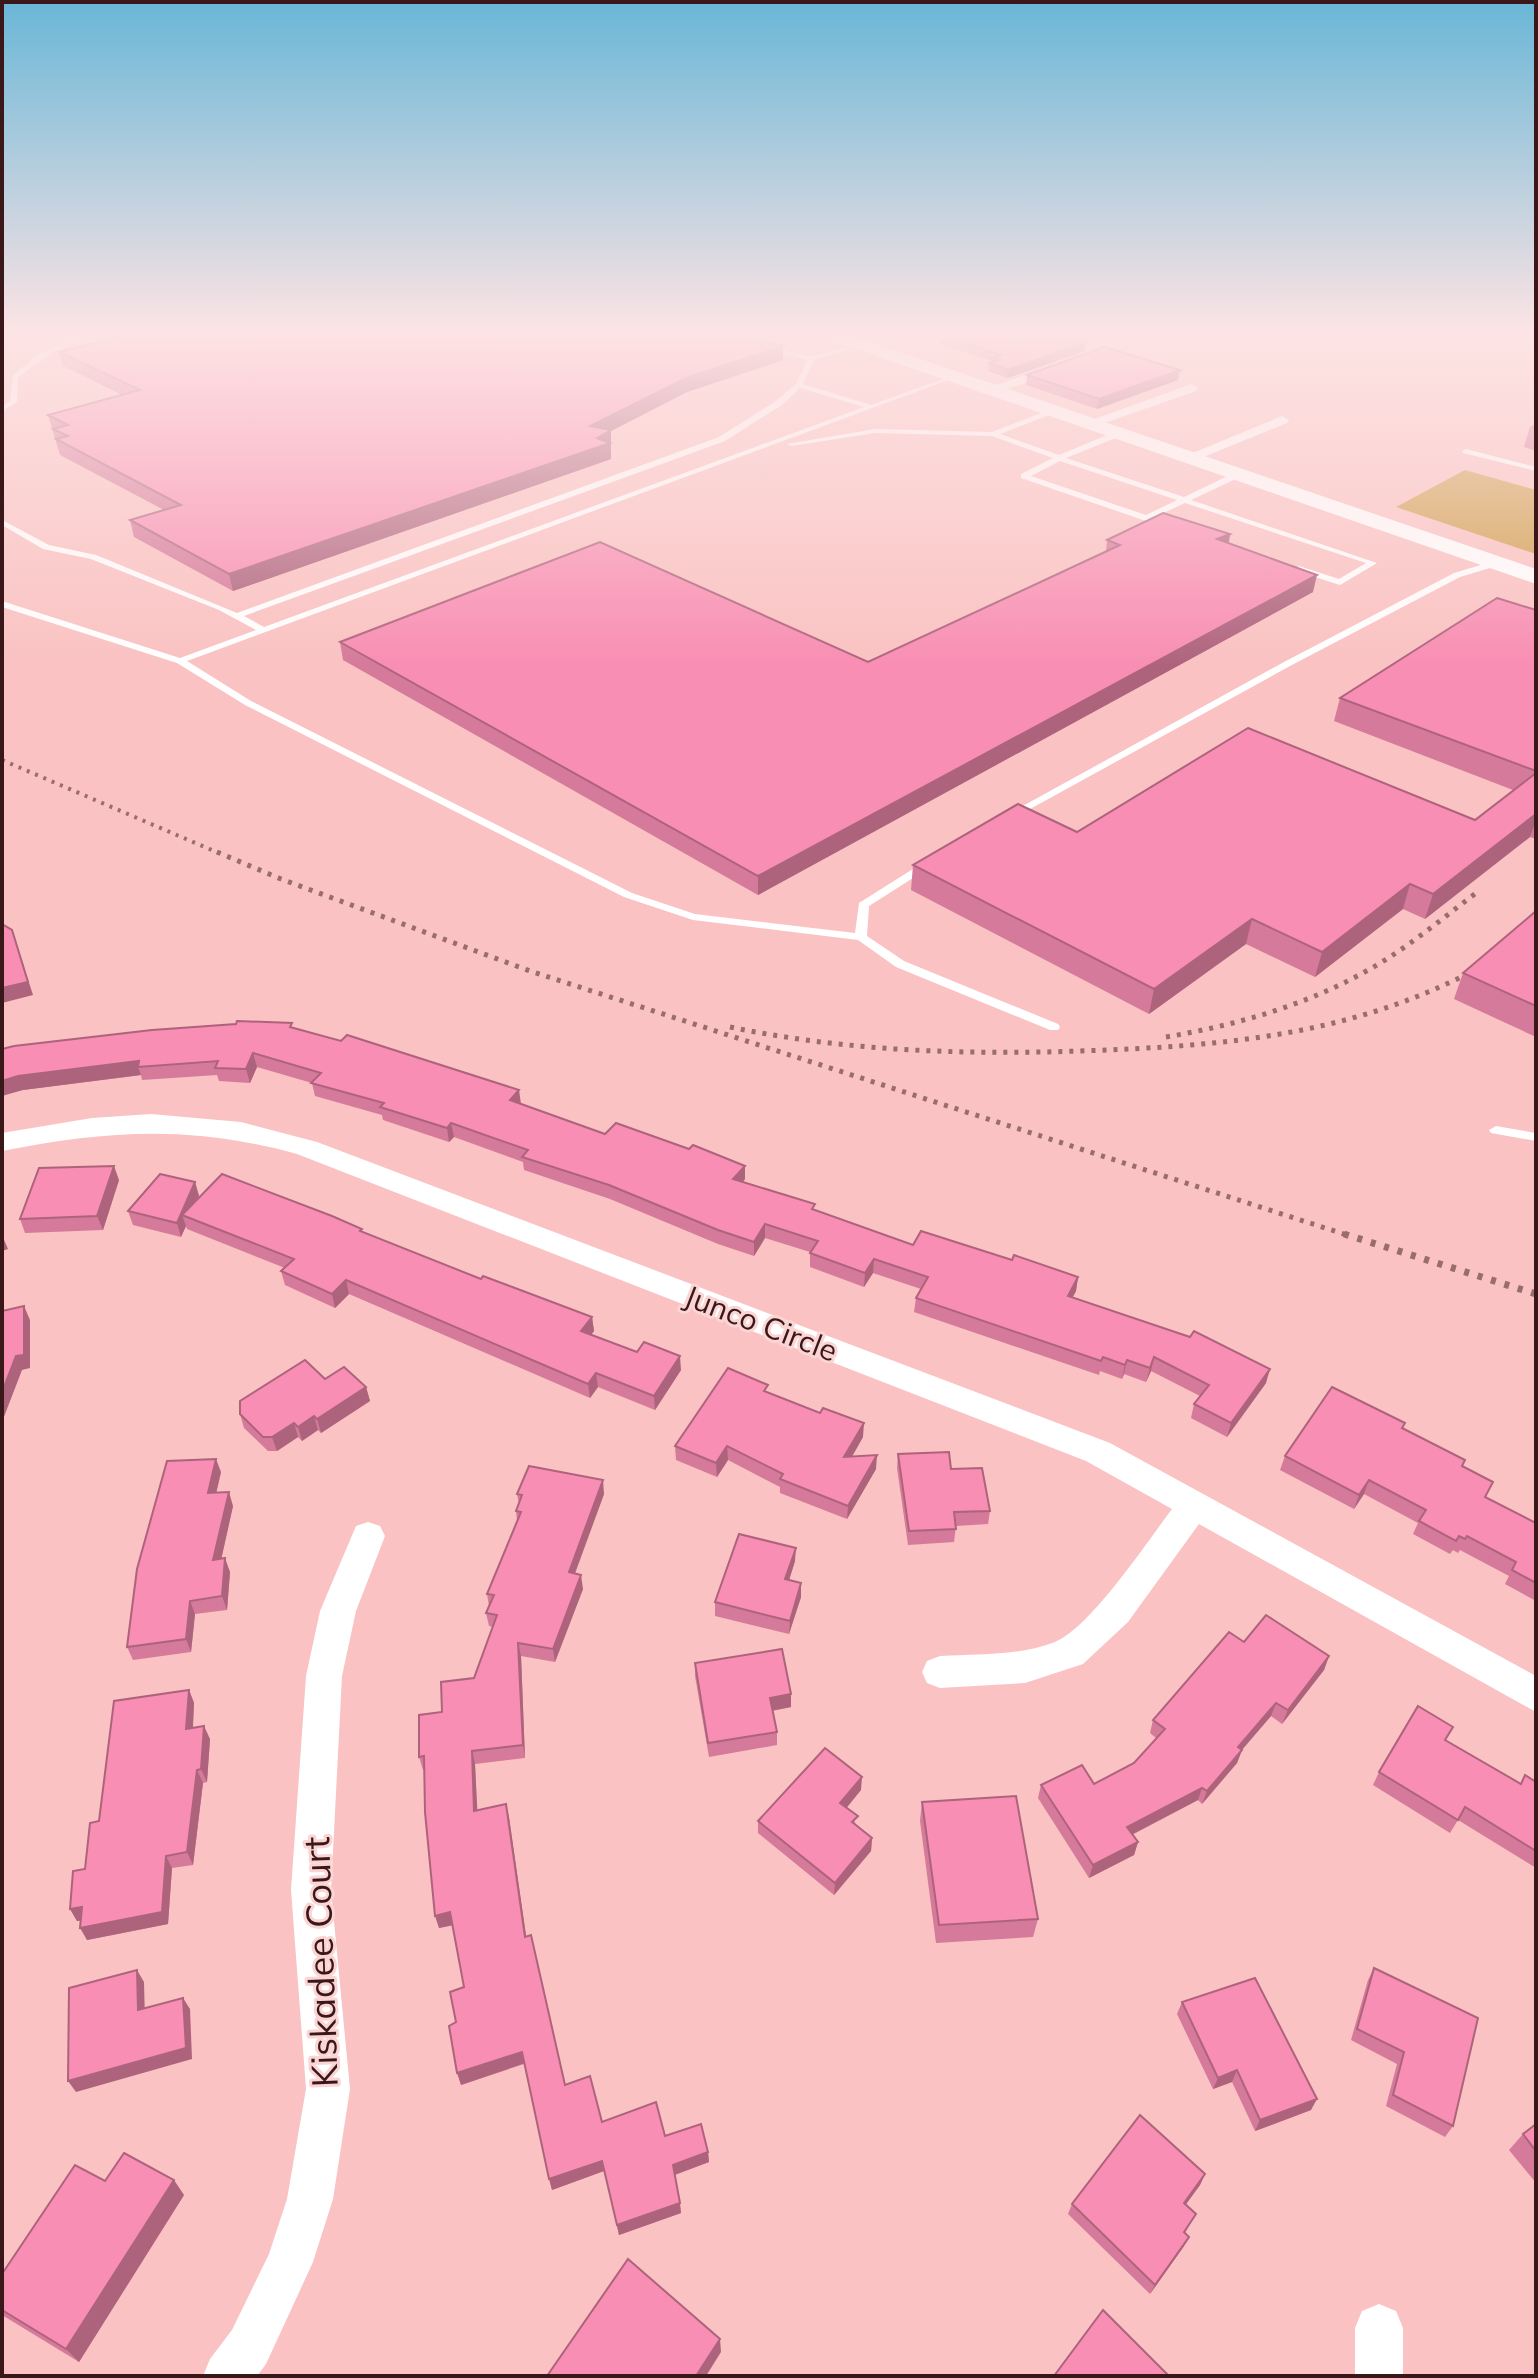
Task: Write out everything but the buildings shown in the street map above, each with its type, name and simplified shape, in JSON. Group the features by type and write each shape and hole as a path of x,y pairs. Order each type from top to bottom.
{"street":[{"path":"1152,444 1536,577"},
{"path":"1191,457 1223,444"},
{"name":"Junco Circle","path":"2,1142 67,1129 151,1123 241,1131 307,1148 1098,1452 1536,1695"},
{"path":"940,1672 1025,1667 1070,1653 1116,1611 1194,1505"},
{"name":"Kiskadee Court","path":"227,2376 249,2347 290,2262 310,2199 328,2089 311,1890 324,1676 338,1611 368,1536"},
{"path":"1379,2328 1379,2376"}],"lane":[{"path":"236,616 708,444"},
{"path":"180,661 773,444"},
{"path":"759,449 791,444"},
{"path":"1020,444 1373,563 1340,582 1295,568"},
{"path":"1093,444 1024,476 1176,528"},
{"path":"1466,451 1536,469"},
{"path":"1146,518 1239,474"},
{"path":"2,522 46,547 93,557 263,630"},
{"path":"995,824 1352,629 1457,575 1497,563"},
{"path":"2,604 180,661 248,703 628,895 693,917 861,937 900,964 1054,1027"},
{"path":"861,937 863,905 941,856"},
{"path":"1496,1130 1536,1137"}],"shaded area":[{"path":"1465,470 1536,490 1536,554 1396,507"}],"railway":[{"path":"2,760 221,854"},
{"path":"217,852 281,879 530,971 1350,1236"},
{"path":"1166,1037 1271,1012 1346,982 1399,951 1480,890"},
{"path":"730,1027 817,1041 904,1050 1080,1051 1185,1045 1285,1033 1334,1023 1431,991 1479,968"},
{"path":"1344,1234 1536,1294"}]}
